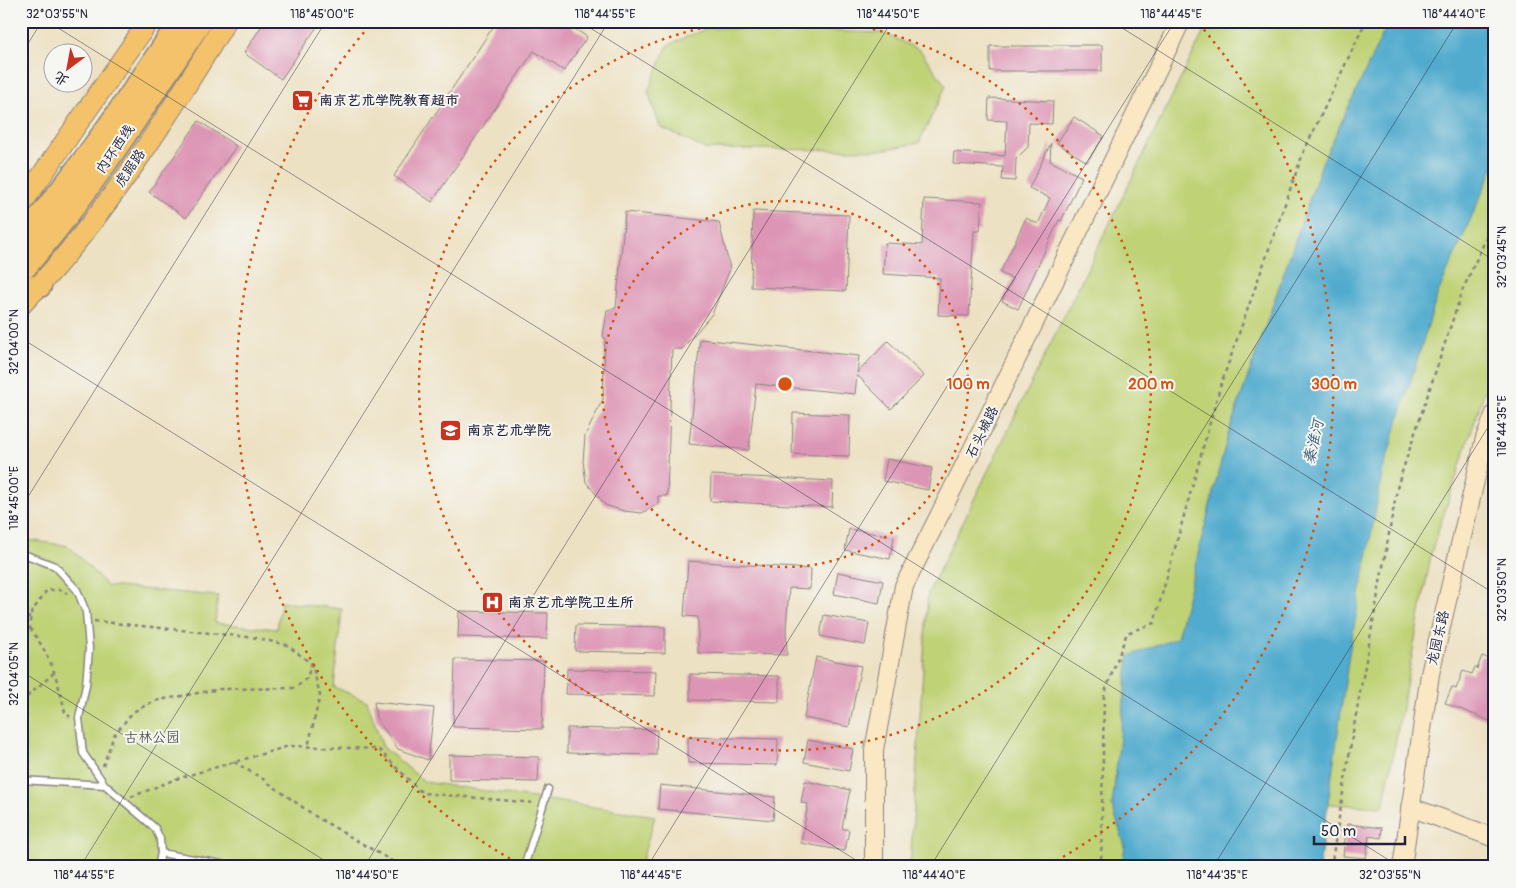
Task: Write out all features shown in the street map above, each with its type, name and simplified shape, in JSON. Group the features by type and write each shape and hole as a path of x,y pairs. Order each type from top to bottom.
{"highway":[{"name":"内环西线","path":"21,240 47,209 136,89 180,21"},
{"name":"内环西线","path":"21,272 50,238 124,138 201,21"}],"main road":[{"path":"21,205 149,21"},
{"name":"虎踞路","path":"21,305 30,289 103,208 184,90 226,21"}],"street":[{"name":"石头城路","path":"874,867 874,750 904,586 982,432 1181,21"},
{"name":"龙园东路","path":"1402,867 1430,674 1485,438 1495,412"},
{"path":"1410,807 1495,838"}],"lane":[{"path":"21,553 55,566 77,590 81,599 86,612 89,649 86,685 79,718 83,752 105,785 155,828 160,839 161,853 158,867"},
{"path":"21,780 105,785"},
{"path":"524,867 548,789"},
{"path":"161,853 230,867"}],"path":[{"path":"1101,867 1104,695 1127,632 1154,623 1220,387 1303,153 1366,21"},
{"path":"1331,867 1352,737 1398,484 1463,289 1495,220"},
{"path":"80,728 65,712 55,672 40,642 30,628 30,618 47,590 61,590 81,599"},
{"path":"21,612 30,618"},
{"path":"86,620 257,638 287,645 312,664 320,695 308,747"},
{"path":"21,633 30,628"},
{"path":"99,777 114,735 133,712 154,701 220,689 294,688 307,678 312,664"},
{"path":"21,702 55,672"},
{"path":"122,800 176,779 289,746 378,749 422,793 543,804"},
{"path":"234,762 316,816 402,867"}],"green space":[{"path":"1209,21 1495,21 1495,360 1432,550 1383,807 1329,804 1177,638 1112,806 1125,846 1122,867 910,867 928,593","holes":["1316,181 1181,624 1228,434"]},
{"path":"707,28 883,33 920,50 946,86 919,143 882,150 705,149 660,127 648,91 668,45"},
{"name":"古林公园","path":"21,539 69,546 107,586 218,596 215,623 277,629 281,602 342,609 334,687 367,701 383,747 425,782 655,816 640,867 21,867"}],"water":[{"name":"秦淮河","path":"1389,21 1495,21 1495,164 1438,293 1383,470 1349,654 1319,867 1122,867 1125,846 1112,806 1129,656 1177,638 1228,434 1322,163"}],"building":[{"path":"265,21 321,21 281,79 244,53"},
{"path":"497,21 575,21 572,27 587,37 564,71 534,51 432,202 394,176"},
{"path":"1102,45 1102,71 990,71 990,46"},
{"path":"989,98 1053,101 1052,124 1029,123 1028,147 1016,159 1015,181 1002,180 1003,167 953,164 954,152 1005,156 1007,121 988,120"},
{"path":"1074,117 1104,136 1087,162 1057,143"},
{"path":"199,121 236,146 186,218 149,192"},
{"path":"1051,143 1050,161 1082,177 1061,221 1059,220 1018,309 1002,301 1013,279 1000,273 1026,218 1038,224 1050,198 1029,188"},
{"path":"924,199 982,202 980,231 974,231 969,316 938,315 940,278 883,274 885,243 922,245"},
{"path":"753,211 849,215 846,291 751,287"},
{"path":"625,212 719,222 730,269 712,314 682,349 672,349 667,496 658,496 658,504 642,513 624,511 605,505 586,482 583,461 585,436 603,399 605,338 603,337 607,310 616,308"},
{"path":"700,339 859,356 857,373 888,341 924,376 891,409 857,375 855,394 756,384 749,450 689,444"},
{"path":"793,413 850,415 849,456 792,454"},
{"path":"887,459 932,468 928,490 883,481"},
{"path":"711,475 833,481 832,507 710,501"},
{"path":"849,529 894,537 890,559 845,550"},
{"path":"688,561 811,569 810,589 789,588 786,629 787,655 698,653 698,617 684,616"},
{"path":"838,572 883,581 879,603 834,594"},
{"path":"459,611 548,613 547,639 458,637"},
{"path":"824,615 869,623 865,645 820,636"},
{"path":"576,625 665,627 665,653 575,651"},
{"path":"1482,656 1495,661 1495,723 1445,703 1452,687 1456,689 1463,671 1472,674 1475,667 1477,669"},
{"path":"816,657 861,666 849,727 804,718"},
{"path":"455,659 544,661 542,729 453,727"},
{"path":"567,669 656,671 655,696 566,694"},
{"path":"690,674 779,676 779,702 690,700"},
{"path":"374,702 434,708 428,760 398,749 376,718"},
{"path":"567,728 657,730 656,755 567,753"},
{"path":"688,737 778,739 777,765 688,763"},
{"path":"808,740 853,749 849,771 804,762"},
{"path":"449,755 539,757 538,782 449,780"},
{"path":"805,781 850,790 842,828 849,830 845,851 801,843 808,804 801,803"},
{"path":"660,785 775,797 773,820 658,809"},
{"path":"1347,824 1382,828 1381,838 1369,836 1366,858 1343,856"}],"place":[{"name":"南京艺术学院教育超市","path":"303,100"},
{"name":"南京艺术学院","path":"451,430"},
{"name":"南京艺术学院卫生所","path":"492,602"}]}
